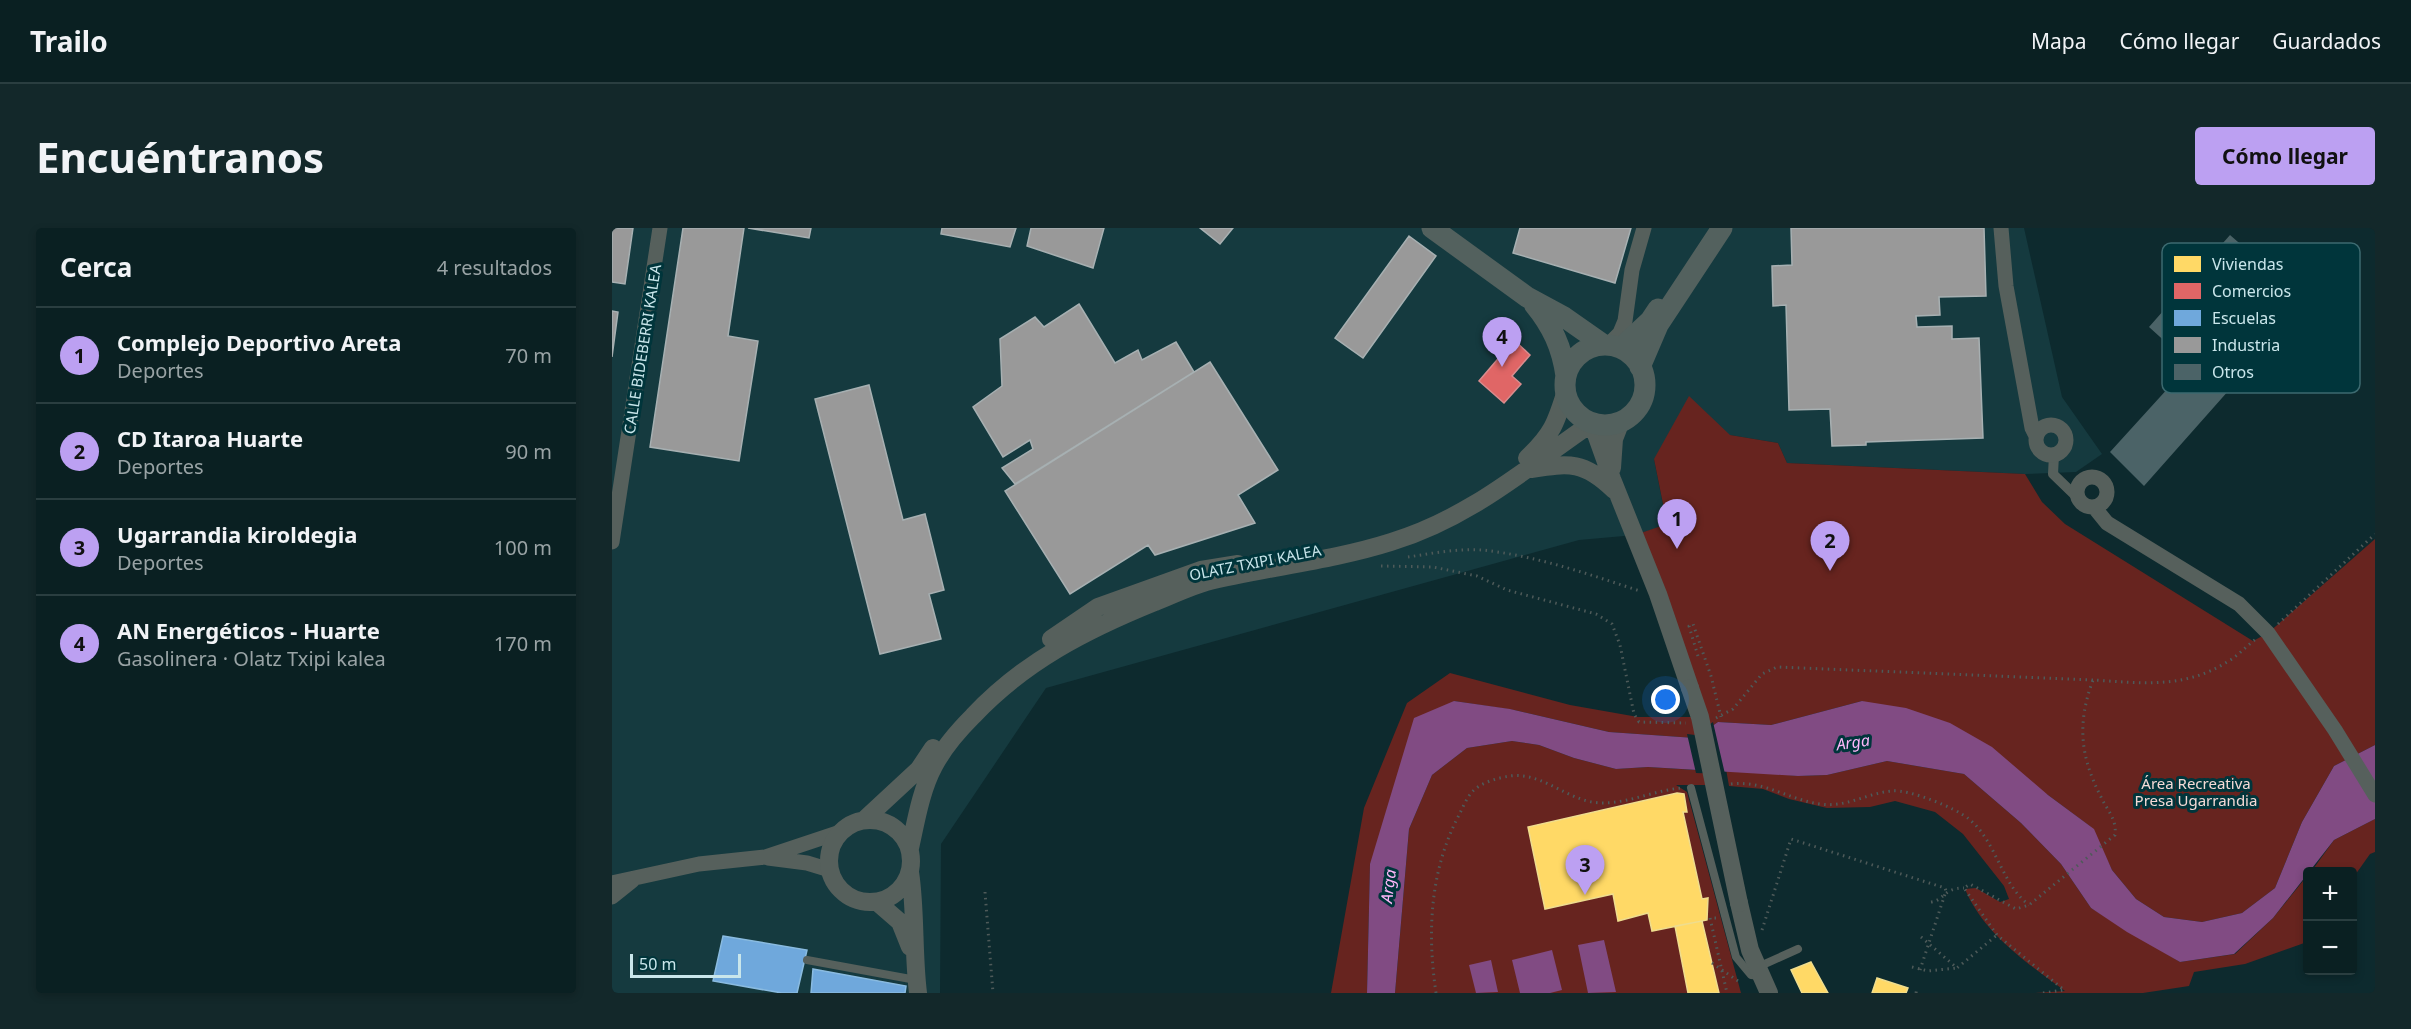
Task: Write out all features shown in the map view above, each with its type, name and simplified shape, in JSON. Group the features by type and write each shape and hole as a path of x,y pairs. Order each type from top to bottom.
{"main road":[{"path":"1432,228 1527,297 1632,356 1641,367 1645,380 1644,393 1639,406 1630,416 1605,425 1592,423 1575,411 1566,384 1561,348 1556,336 1527,297"},
{"path":"1566,384 1574,360 1582,352 1590,348 1611,346 1650,321 1710,228"},
{"path":"1641,367 1658,325 1722,228"}],"street":[{"name":"CALLE BIDEBERRI KALEA","path":"612,542 660,228"},
{"path":"1611,346 1625,321 1632,270 1644,228"},
{"path":"2001,228 2006,286 2030,412 2041,431"},
{"name":"OLATZ TXIPI KALEA","path":"864,820 919,769 946,728 1001,675 1098,607 1202,570 1383,536 1438,515 1492,486 1514,470 1542,444 1556,424 1566,384"},
{"path":"1615,486 1614,439 1621,421"},
{"path":"1592,423 1658,594 1700,717 1750,950 1763,979"},
{"name":"OLATZ TXIPI KALEA","path":"910,848 920,807 934,766 957,733 994,694 1055,648 1103,623 1203,583 1391,543 1428,529 1476,505 1592,423"},
{"path":"2048,454 2063,450 2066,435 2060,427 2050,424 2041,431 2036,445 2048,454 2053,474 2108,523 2239,604 2268,633 2335,730 2375,795"},
{"path":"1529,469 1577,465 1615,486"},
{"path":"612,883 699,864 765,857 840,832 864,820 887,823 897,829 910,848 912,860 910,872 906,883 898,892 877,902 865,902 847,895 834,882 830,870 830,849 840,832"},
{"path":"765,857 807,863 830,870"},
{"path":"910,872 915,905 914,960 917,986"},
{"path":"612,897 635,879"},
{"path":"877,902 900,922 905,930 914,960"}],"lane":[{"path":"1691,788 1723,917 1736,957 1751,975 1763,979 1798,949"},
{"path":"807,960 917,986"}],"path":[{"path":"1710,719 1721,717 1733,709 1762,674 1778,667 2157,683 2184,681 2209,673 2268,633 2375,534"},
{"path":"1408,556 1452,551 1491,551 1579,570 1644,592"},
{"path":"1381,566 1433,567 1478,576 1507,590 1596,614 1612,624 1620,645 1634,714 1639,722 1687,723"},
{"path":"1699,659 1689,626 1693,624 1711,676 1721,717"},
{"path":"1931,903 1937,902 1946,891 1964,888 1970,884 2016,909 2029,905 2115,835 2116,824 2095,786 2081,728 2093,680"},
{"path":"1436,993 1430,954 1436,880 1445,846 1471,792 1480,785 1498,778 1512,776 1526,776 1540,780 1574,796 1594,802 1613,802 1668,789 1691,788"},
{"path":"1725,784 1761,786 1817,804 1830,805 1893,790 1929,799 1968,819 1992,849 2015,892 2029,905"},
{"path":"1760,936 1791,840 1945,888 1946,891"},
{"path":"1964,888 1997,935 2064,990 2043,993"},
{"path":"1920,970 1946,891"},
{"path":"985,892 993,993"},
{"path":"1723,917 1710,918 1727,993"},
{"path":"1912,967 1920,970 1941,971 1956,968 1997,935"},
{"path":"1921,937 1956,968"},
{"path":"1712,963 1738,981"}],"shaded area":[{"path":"612,228 2024,228 2062,397 2102,454 2076,472 2025,474 1787,463 1778,443 1730,435 1654,459 1667,525 1635,535 1579,540 1046,688 941,844 940,993 612,993"}],"green space":[{"name":"Área Recreativa Presa Ugarrandia","path":"1689,396 1730,435 1778,443 1787,463 2025,474 2042,502 2065,524 2253,641 2268,633 2375,539 2375,745 2334,766 2302,822 2275,888 2242,913 2202,922 2164,917 2136,899 2112,870 2091,827 2048,795 1862,701 1771,725 1718,722 1695,738 1609,732 1514,710 1454,701 1370,864 1367,993 1331,993 1364,808 1407,703 1450,673 1570,705 1638,717 1699,717 1635,535 1667,524 1654,459"},
{"path":"1512,741 1539,745 1574,758 1616,769 1648,767 1711,771 1714,785 1676,785 1687,792 1741,993 1395,993 1409,829 1432,775 1467,748"},
{"path":"1887,761 1964,774 2021,823 2061,864 2091,908 2180,962 2235,954 2273,918 2303,881 2303,943 2245,964 2194,972 2189,986 2143,993 2035,993 2065,991 2008,946 1983,920 1965,889 1976,888 2000,902 2009,899 2004,886 1963,834 1935,812 1895,801 1870,807 1827,808 1789,799 1763,789 1729,786 1726,769 1798,776 1827,775"},
{"path":"2375,819 2375,852 2370,854 2357,872 2357,867 2315,867 2334,840"}],"water":[{"name":"Arga","path":"1454,701 1510,709 1609,732 1695,738 1718,722 1771,725 1862,701 1906,708 1950,723 1992,747 2048,795 2094,829 2112,870 2136,899 2164,917 2202,922 2242,913 2275,888 2302,822 2334,766 2375,745 2375,819 2334,840 2313,867 2303,867 2303,880 2273,918 2234,954 2180,962 2127,932 2091,908 2061,864 2021,823 1964,774 1887,761 1827,775 1798,776 1648,767 1616,769 1574,758 1539,745 1512,741 1467,748 1432,775 1409,829 1395,993 1367,993 1370,864 1414,718"},
{"path":"1604,940 1616,992 1588,993 1578,945"},
{"path":"1552,950 1562,990 1550,993 1520,993 1512,960"},
{"path":"1491,960 1498,992 1476,993 1469,965"}],"pier":[{"path":"1713,722 1725,774 1696,773 1687,734 1695,735"}],"building: Viviendas":[{"path":"1677,793 1684,794 1687,812 1683,812 1702,899 1708,898 1707,920 1652,931 1648,913 1618,921 1613,894 1545,909 1528,827"},
{"path":"1702,921 1719,993 1688,993 1675,926"},
{"path":"1811,962 1828,993 1802,993 1791,970"},
{"path":"1877,978 1908,988 1906,993 1872,993"}],"building: Comercios":[{"path":"1514,340 1530,355 1512,376 1521,384 1504,403 1479,381"}],"building: Escuelas":[{"path":"723,936 807,950 797,993 782,993 713,981"},
{"path":"813,969 906,986 905,993 811,993"}],"building: Industria":[{"path":"612,228 633,228 625,284 612,282"},
{"path":"683,228 744,228 728,336 758,341 739,461 650,447"},
{"path":"748,228 811,228 809,238"},
{"path":"942,228 1016,228 1010,247 941,234"},
{"path":"1031,228 1104,228 1093,268 1027,246"},
{"path":"1200,228 1233,228 1220,244"},
{"path":"1520,228 1631,228 1615,283 1513,253"},
{"path":"1791,228 1984,228 1986,296 1939,297 1940,315 1916,316 1917,327 1952,326 1952,339 1979,338 1983,438 1866,442 1866,445 1832,446 1830,409 1789,410 1786,305 1773,306 1772,266 1792,265"},
{"path":"1409,236 1436,256 1363,358 1335,338"},
{"path":"1079,304 1115,363 1138,350 1142,360 1176,342 1194,372 1015,484 1002,468 1033,449 1030,440 1003,457 973,407 1002,386 1000,339 1035,317 1044,327"},
{"path":"612,311 618,312 612,357"},
{"path":"1210,362 1278,470 1238,495 1255,523 1155,555 1148,545 1070,594 1005,491"},
{"path":"869,385 903,520 925,514 944,590 929,594 941,639 880,654 815,399"}],"building: Otros":[{"path":"2230,235 2239,243 2223,243"},
{"path":"2162,312 2162,339 2149,327"},
{"path":"2164,393 2226,393 2144,486 2110,452"}],"place":[{"name":"AN Energéticos - Huarte","path":"1502,367"},
{"name":"Complejo Deportivo Areta","path":"1677,549"},
{"name":"CD Itaroa Huarte","path":"1830,571"},
{"name":"Ugarrandia kiroldegia","path":"1585,895"}]}
